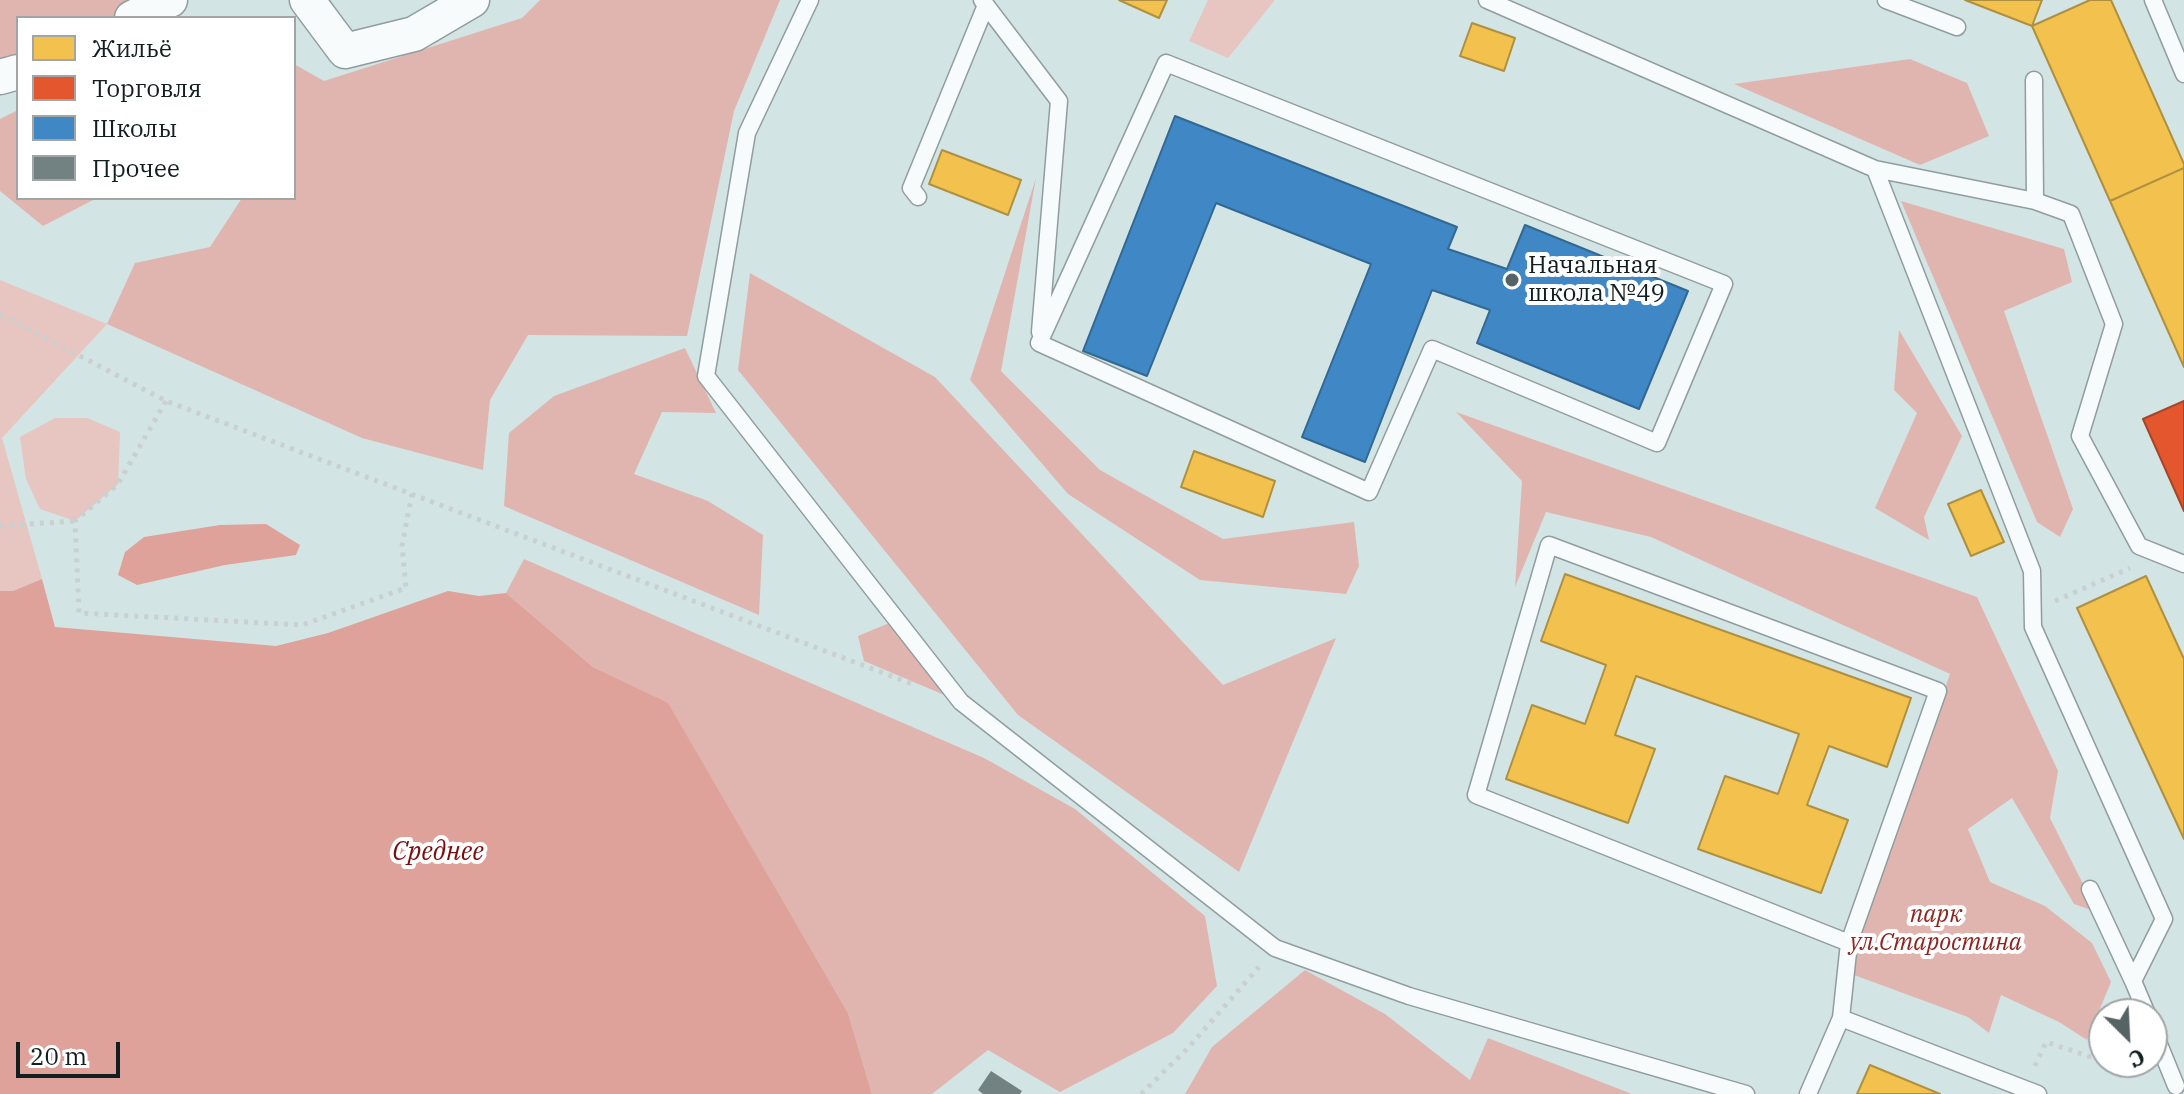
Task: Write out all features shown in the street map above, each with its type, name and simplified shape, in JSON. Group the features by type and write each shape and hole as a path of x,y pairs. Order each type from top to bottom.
{"street":[{"path":"136,16 170,0"},
{"path":"307,0 345,51 414,34 472,0"}],"lane":[{"path":"810,0 747,133 706,376 961,702 1275,948 1409,996 1746,1094"},
{"path":"1487,0 1875,169 2035,201 2071,214 2114,324 2080,436 2139,546 2184,564"},
{"path":"1886,0 1957,27"},
{"path":"2153,0 2184,74"},
{"path":"918,197 911,188 984,3"},
{"path":"984,3 1059,101 1039,343"},
{"path":"1166,63 1724,284 1657,443 1432,349 1369,492 1039,343 1166,63"},
{"path":"2034,80 2035,201"},
{"path":"1875,169 2032,571 2033,627 2164,919 2133,981"},
{"path":"1808,1094 1841,1018 1849,943 1938,691 1549,545 1476,795 1849,943"},
{"path":"2090,889 2140,998"},
{"path":"1841,1018 2038,1094"},
{"path":"2168,1066 2176,1086"}],"path":[{"path":"0,314 166,401 961,702"},
{"path":"0,526 75,521 118,484 166,401"},
{"path":"75,521 79,613 302,625 406,588 402,546 412,494"},
{"path":"2032,611 2161,555"},
{"path":"1141,1094 1188,1048 1275,948"},
{"path":"2036,1065 2046,1042 2088,1056"}],"shaded area":[{"path":"1208,0 1275,0 1228,58 1189,41"},
{"path":"0,280 107,324 2,438 42,579 13,591 0,591"},
{"path":"55,418 87,418 120,432 118,484 75,521 40,509 26,479 20,437"}],"green space":[{"path":"0,0 150,0 117,16 16,16 16,64 0,67"},
{"path":"540,0 780,0 734,111 687,336 528,335 490,400 483,470 362,438 107,324 135,263 210,247 241,200 296,200 296,65 324,81 522,18"},
{"path":"1910,59 1967,83 1989,136 1920,165 1734,84"},
{"path":"16,111 16,200 93,200 43,226 0,191 0,119"},
{"path":"1036,178 1001,371 1100,470 1223,539 1354,522 1359,566 1346,594 1200,580 1068,494 970,380"},
{"path":"1901,201 2064,249 2072,282 2004,311 2073,509 2060,537 2037,522"},
{"path":"750,273 935,377 1223,685 1336,638 1239,872 1018,715 738,370"},
{"path":"1899,330 1962,436 1924,517 1929,540 1875,508 1917,413 1894,390"},
{"path":"685,348 716,413 662,412 634,474 708,501 763,535 759,615 504,506 509,433 554,396"},
{"name":"парк ул.Старостина","path":"1456,412 1977,597 2058,771 2050,818 2097,912 2074,904 2012,798 1968,829 1990,882 2045,906 2092,943 2111,982 2104,998 2088,998 2087,1040 2059,1022 2001,995 1989,1033 1968,1017 1846,972 1950,674 1651,537 1546,512 1515,587 1522,481"},
{"path":"524,559 984,758 1075,809 1205,916 1217,986 1173,1033 1060,1092 988,1050 932,1094 872,1094 848,1013 668,704 593,667 506,593"},
{"path":"894,621 961,702 864,661 858,636"},
{"path":"1305,970 1385,1014 1470,1080 1488,1038 1632,1094 1185,1094 1212,1047"}],"water":[{"path":"266,524 300,545 296,555 225,565 137,585 118,575 125,552 144,537 220,525"},
{"name":"Среднее","path":"42,579 55,627 276,646 328,633 448,591 479,596 506,593 593,667 668,703 848,1013 872,1094 0,1094 0,591 13,591"}],"building: Жильё":[{"path":"1119,0 1167,0 1159,18"},
{"path":"1965,0 2042,0 2032,26"},
{"path":"2090,0 2111,0 2184,164 2184,168 2110,201 2032,26"},
{"path":"1472,23 1515,38 1504,71 1460,56"},
{"path":"942,150 1021,180 1008,215 929,184"},
{"path":"2184,168 2184,367 2110,201"},
{"path":"1194,451 1275,481 1263,517 1181,487"},
{"path":"1981,490 2004,542 1971,556 1948,504"},
{"path":"1565,574 1911,698 1887,767 1829,746 1807,805 1848,820 1821,893 1698,849 1725,776 1778,794 1799,734 1636,676 1615,735 1655,749 1628,823 1506,779 1532,705 1585,724 1606,665 1541,641"},
{"path":"2146,576 2184,659 2184,839 2077,608"},
{"path":"1870,1065 1940,1094 1857,1094"}],"building: Торговля":[{"path":"2184,401 2184,511 2143,419"}],"building: Школы":[{"name":"Начальная школа №49","path":"1175,116 1457,227 1448,249 1507,269 1525,225 1688,291 1639,409 1477,343 1490,310 1432,290 1365,462 1302,437 1371,264 1216,203 1147,376 1083,351"}],"building: Прочее":[{"path":"991,1071 1022,1091 1020,1094 983,1094 978,1090"}],"place":[{"name":"Начальная школа №49","path":"1512,280"}]}
